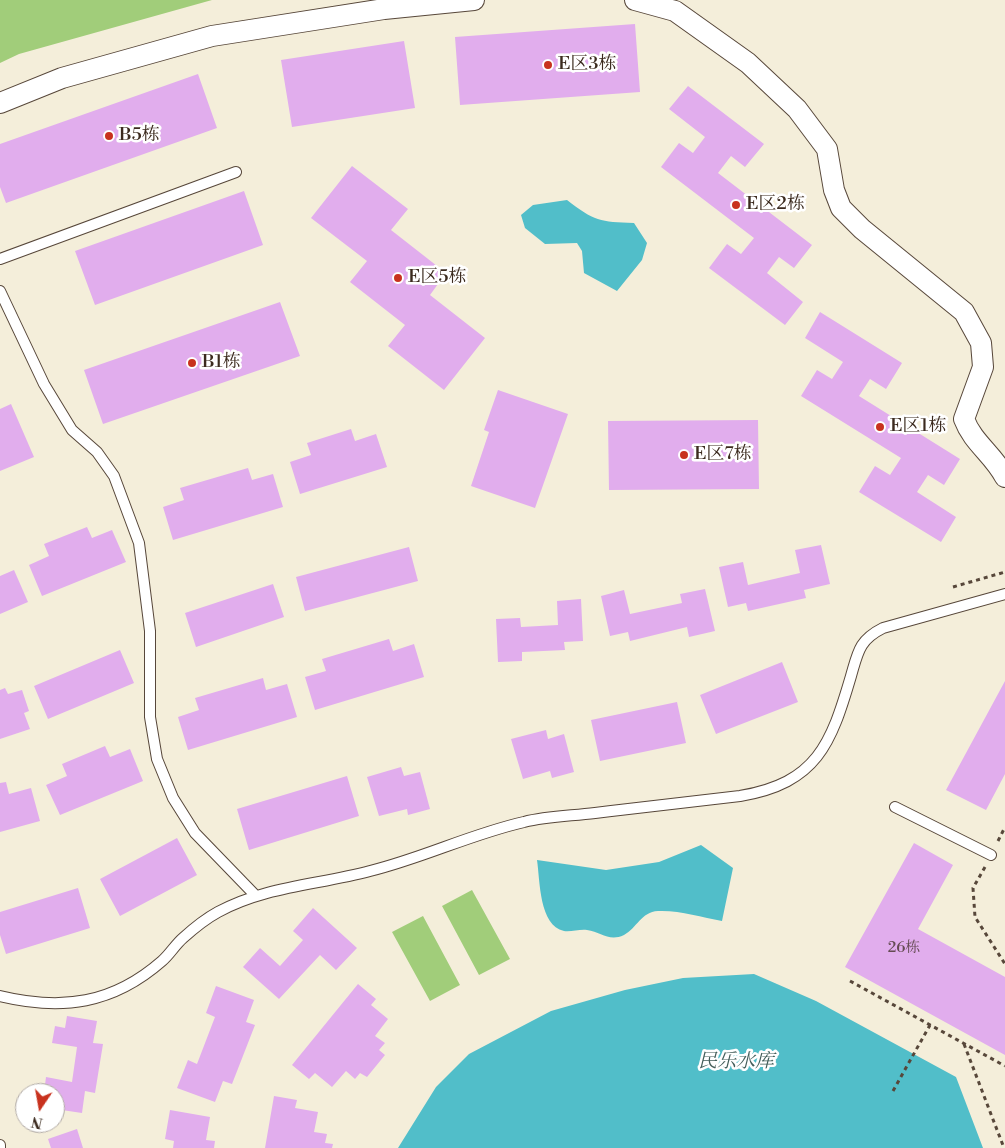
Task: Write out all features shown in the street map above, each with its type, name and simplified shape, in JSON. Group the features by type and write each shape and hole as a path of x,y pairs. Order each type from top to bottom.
{"street":[{"path":"0,103 62,78 212,36 384,9 474,0"},
{"path":"636,0 675,11 748,63 790,102 827,149 834,190 841,208 868,235 964,312 981,343 983,367 964,419 970,434 997,462 1005,477"}],"lane":[{"path":"0,259 236,172"},
{"path":"0,291 44,384 72,430 97,452 114,476 139,543 150,631 150,717 157,759 173,798 195,833 255,895"},
{"path":"0,996 28,1003 58,1004 87,1001 115,992 141,978 164,960 183,937 217,913 255,895 368,872 408,860 462,838 526,821 740,796 775,788 805,769 828,742 836,726 860,646 870,635 883,628 1005,594"},
{"path":"895,807 991,855"}],"path":[{"path":"953,587 1005,572"},
{"path":"1005,827 973,888 975,917 1005,964"},
{"path":"850,981 1005,1066"},
{"path":"893,1091 930,1025"},
{"path":"964,1044 1004,1148"}],"green space":[{"path":"0,0 212,0 19,54 0,63"},
{"path":"472,890 510,959 479,975 442,906"},
{"path":"423,916 460,985 430,1001 392,932"}],"water":[{"path":"567,200 598,219 634,223 647,243 642,260 617,291 584,273 582,251 577,243 545,244 525,228 521,215 533,205"},
{"path":"701,845 733,868 722,921 682,913 658,911 647,914 624,935 614,937 587,930 564,931 550,921 545,912 540,890 537,860 606,870 659,862"},
{"name":"民乐水库","path":"754,974 816,1001 956,1077 983,1148 398,1148 436,1087 469,1054 551,1011 625,990 683,978"}],"building":[{"name":"E区3栋","path":"635,24 640,92 460,105 455,37"},
{"path":"404,41 415,108 292,127 281,60"},
{"name":"B5栋","path":"198,74 217,128 6,203 0,187 0,144"},
{"name":"E区2栋","path":"688,86 764,144 745,167 731,156 718,173 812,245 794,268 779,257 767,273 803,302 785,325 709,268 727,244 741,254 754,238 661,167 679,143 693,153 705,137 669,109"},
{"name":"E区5栋","path":"352,166 408,209 391,230 446,273 430,295 485,338 444,390 388,346 405,325 350,282 367,261 311,218"},
{"path":"244,191 263,245 95,305 75,251"},
{"name":"B1栋","path":"280,302 300,356 103,424 84,370"},
{"name":"E区1栋","path":"820,312 902,363 886,389 870,379 859,396 960,459 944,485 928,475 917,492 956,517 941,542 859,492 875,466 890,475 901,458 801,396 817,370 832,379 843,362 805,338"},
{"path":"498,390 568,414 535,508 471,486 489,432 484,430"},
{"path":"11,404 34,457 0,471 0,409"},
{"name":"E区7栋","path":"758,420 759,489 609,490 608,421"},
{"path":"351,429 355,441 376,434 387,467 300,494 290,462 311,455 307,443"},
{"path":"248,468 252,480 273,474 283,507 173,540 163,507 184,500 180,488"},
{"path":"87,527 92,538 112,530 126,562 42,596 29,565 49,556 44,544"},
{"path":"821,545 830,584 804,590 806,598 748,611 746,603 728,607 719,567 743,562 748,585 800,573 795,550"},
{"path":"409,547 418,581 305,611 296,577"},
{"path":"14,570 28,602 0,614 0,576"},
{"path":"273,584 284,617 196,647 185,613"},
{"path":"705,589 715,631 689,637 687,627 630,641 628,632 610,636 601,596 624,590 630,614 682,603 680,594"},
{"path":"581,599 583,641 564,642 565,650 522,652 522,661 498,662 496,619 520,618 521,627 558,625 557,601"},
{"path":"389,639 393,651 414,644 424,677 315,710 305,677 326,671 322,659"},
{"path":"120,650 134,683 48,719 34,686"},
{"path":"782,662 798,702 716,734 700,695"},
{"path":"263,678 266,690 287,684 297,717 188,750 178,717 199,710 195,698"},
{"path":"1005,681 1005,774 986,810 946,790"},
{"path":"5,688 8,694 22,690 29,711 24,713 30,729 0,739 0,690"},
{"path":"677,702 686,743 600,761 591,720"},
{"path":"546,730 548,739 564,734 574,772 552,778 550,771 523,779 511,739"},
{"path":"105,746 110,757 130,749 143,781 60,815 46,785 67,776 62,764"},
{"path":"401,767 404,776 420,772 430,809 408,815 407,809 379,816 367,777"},
{"path":"347,776 359,816 249,850 237,809"},
{"path":"6,782 9,794 31,788 40,821 0,832 0,783"},
{"path":"177,838 197,875 120,916 100,879"},
{"path":"914,843 953,865 918,929 1005,977 1005,1055 845,967"},
{"path":"78,888 90,928 6,954 0,935 0,912"},
{"path":"313,908 357,948 336,970 320,955 279,999 243,967 260,948 280,966 303,940 293,931"},
{"path":"358,984 376,999 371,1005 388,1019 375,1036 385,1043 379,1050 385,1055 367,1077 360,1073 355,1079 346,1071 332,1087 315,1073 309,1079 292,1065"},
{"path":"216,986 254,1000 246,1022 255,1025 232,1084 223,1081 215,1102 177,1088 188,1060 197,1064 215,1017 206,1013"},
{"path":"67,1016 97,1021 93,1043 103,1044 95,1093 85,1091 82,1113 65,1110 65,1083 45,1083 46,1077 72,1082 77,1047 52,1043 55,1026 65,1028"},
{"path":"274,1096 297,1100 295,1108 318,1112 314,1132 327,1134 325,1143 333,1144 332,1148 265,1148"},
{"path":"170,1110 210,1117 206,1140 215,1141 214,1148 173,1148 174,1141 165,1139"},
{"path":"77,1129 83,1148 51,1148 48,1139"}],"place":[{"name":"E区3栋","path":"548,65"},
{"name":"B5栋","path":"109,136"},
{"name":"E区2栋","path":"736,205"},
{"name":"E区5栋","path":"398,278"},
{"name":"B1栋","path":"192,363"},
{"name":"E区1栋","path":"880,427"},
{"name":"E区7栋","path":"684,455"}]}
